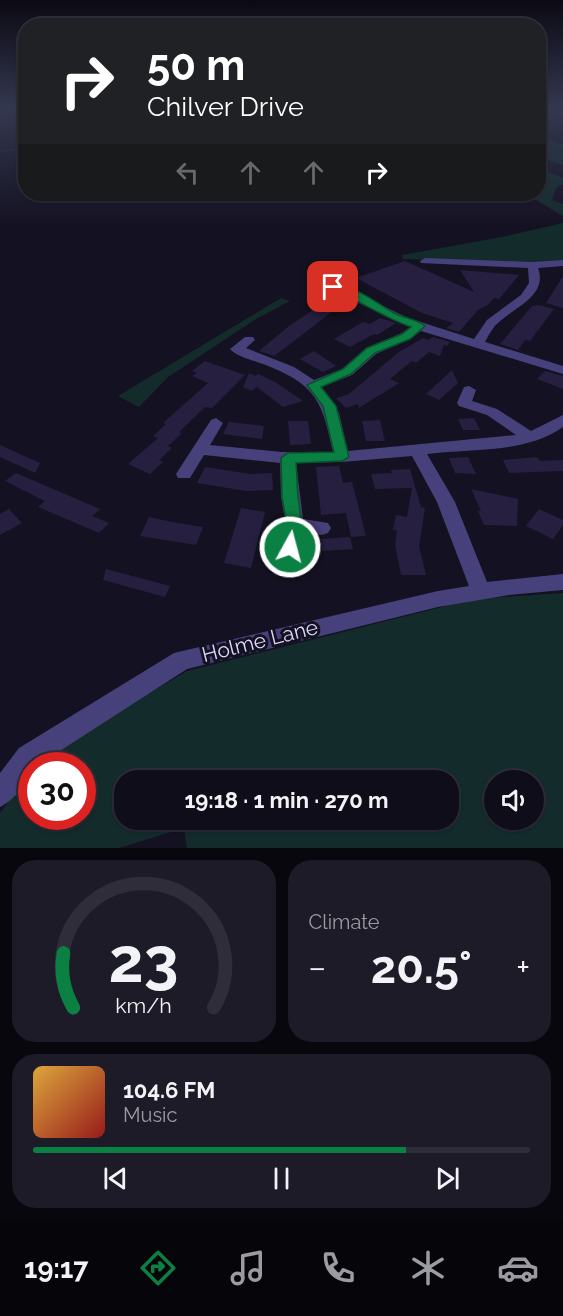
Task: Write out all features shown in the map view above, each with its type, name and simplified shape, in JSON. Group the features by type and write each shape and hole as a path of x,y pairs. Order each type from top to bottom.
{"street":[{"path":"425,261 563,264"},
{"path":"442,262 453,276"},
{"path":"478,343 494,319 527,295 534,287 536,274 532,265"},
{"path":"333,287 360,292 393,317 563,370"},
{"path":"314,385 347,372 371,351 406,336 419,326"},
{"path":"249,340 232,353 291,372 314,385 329,406 342,457"},
{"path":"464,400 492,412 528,436"},
{"path":"201,449 238,455 288,458 342,457 417,450 442,445 501,442 547,430 563,420"},
{"path":"184,474 216,423"},
{"path":"417,450 446,502 481,591"},
{"path":"288,458 290,497 295,525 290,547"},
{"path":"295,525 322,528"},
{"name":"Holme Lane","path":"0,794 28,757 182,660 359,616 481,591 563,582"}],"green space":[{"path":"546,148 563,148 563,165 546,159"},
{"path":"546,171 563,178 563,184 556,188 552,200 563,204 563,216 538,201 546,201"},
{"path":"563,223 563,260 534,262 403,259 402,255 502,237"},
{"path":"281,298 290,301 256,319 168,377 139,407 118,396"},
{"path":"563,593 563,848 187,848 184,830 459,830 459,770 114,770 114,830 178,830 119,848 0,848 0,813 18,789 18,830 96,830 96,752 58,752 93,726 187,671 474,599"}],"building":[{"path":"405,261 474,292 460,270 519,275 499,299 494,298 478,310 459,332 446,328 453,323 422,313 356,278"},
{"path":"563,276 563,308 546,303"},
{"path":"336,295 347,300 281,351 274,356 259,351 289,326"},
{"path":"538,305 554,309 530,341 525,340 518,350 500,344 532,306"},
{"path":"380,318 396,323 377,335 374,334 350,347 334,339 363,322 370,324"},
{"path":"433,337 450,342 447,346 444,345 440,356 429,352 416,363 412,361 390,379 399,383 359,408 358,404 346,408 336,398 349,394 399,352 423,338 428,340"},
{"path":"314,351 336,366 323,372 300,359"},
{"path":"205,361 245,375 212,408 205,407 179,432 182,433 168,446 172,448 159,460 163,462 150,474 128,464 158,438 153,436 166,424 163,423 208,383 192,376 197,373 192,371"},
{"path":"452,370 458,383 439,400 426,394"},
{"path":"545,371 563,376 563,389 537,379"},
{"path":"249,373 256,376 258,374 275,382 303,401 283,407 257,387 251,391 243,387"},
{"path":"474,418 480,430 463,430 458,419"},
{"path":"380,420 385,441 366,441 362,421"},
{"path":"288,421 308,421 311,444 290,445"},
{"path":"229,422 264,426 262,439 223,434"},
{"path":"0,445 40,463 35,473 0,457"},
{"path":"468,457 476,474 455,473 449,458"},
{"path":"537,457 540,461 563,460 563,471 509,473 503,460"},
{"path":"339,466 343,483 352,482 366,536 351,537 346,513 321,515 316,467"},
{"path":"205,467 250,474 272,473 273,490 246,491 197,483"},
{"path":"410,469 421,507 425,508 419,546 426,575 401,575 395,545 397,530 393,530 396,515 407,517 412,488 375,489 371,474"},
{"path":"16,473 100,509 92,516 109,523 99,533 38,507 45,501 5,481"},
{"path":"471,489 518,499 517,526 484,525 478,511 481,511"},
{"path":"241,508 265,512 251,568 224,563"},
{"path":"9,509 22,523 0,535 0,514"},
{"path":"539,509 563,520 563,525 553,539 526,526"},
{"path":"149,517 203,527 196,545 140,536"},
{"path":"350,537 353,549 322,551 320,539"},
{"path":"106,569 170,586 165,597 103,580"}],"waterway":[{"path":"0,151 18,150"}],"route":[{"path":"290,547 295,525 290,497 288,458 342,457 329,406 314,385 347,372 371,351 406,336 419,326 393,317 364,299 333,287"}]}
